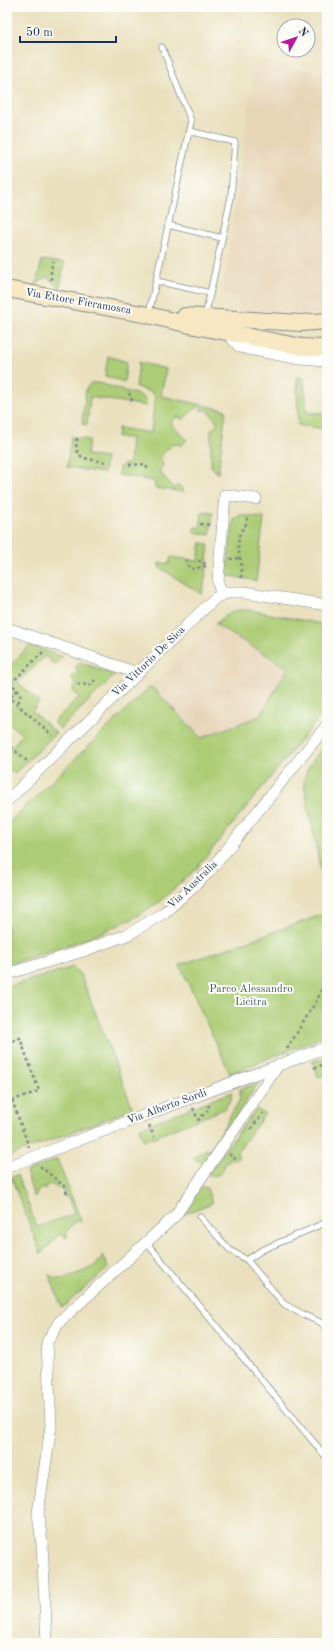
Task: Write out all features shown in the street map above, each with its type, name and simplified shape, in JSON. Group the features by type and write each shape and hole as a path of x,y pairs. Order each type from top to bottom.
{"main road":[{"name":"Via Ettore Fieramosca","path":"7,289 148,315"},
{"path":"148,315 301,323 327,321"},
{"path":"148,315 302,347 327,347"}],"street":[{"path":"226,332 240,347 300,359 327,362"},
{"path":"256,499 225,495 218,582 221,594 230,592 244,592 324,605"},
{"name":"Via Vittorio De Sica","path":"7,801 137,673 221,594"},
{"path":"7,628 137,673"},
{"name":"Via Australia","path":"7,974 83,951 129,934 165,912 209,872 327,724"},
{"name":"Via Alberto Sordi","path":"7,1167 327,1047"},
{"path":"47,1643 42,1544 38,1513 51,1426 47,1342 60,1321 175,1216 277,1067"}],"lane":[{"path":"148,315 191,121 162,47"},
{"path":"189,131 235,142 231,197 205,317"},
{"path":"168,225 222,238"},
{"path":"156,281 210,293"},
{"path":"200,1217 230,1250 247,1260 284,1304 326,1325"},
{"path":"247,1260 262,1250 327,1222"},
{"path":"146,1242 327,1458"}],"path":[{"path":"51,280 53,262"},
{"path":"129,393 132,399 130,404"},
{"path":"77,438 75,448 77,453 81,456 105,462"},
{"path":"128,465 144,464 149,470"},
{"path":"241,578 243,570 238,550 240,531 247,523 247,516"},
{"path":"200,524 212,526"},
{"path":"229,559 240,558"},
{"path":"186,559 187,564 192,569 206,566 202,561 198,561"},
{"path":"18,704 21,693 11,683 45,650"},
{"path":"77,684 91,685 95,680"},
{"path":"17,690 10,698 53,736"},
{"path":"11,747 27,761"},
{"path":"277,1067 317,1000 327,976"},
{"path":"7,1043 20,1038 39,1091 7,1102"},
{"path":"314,1068 322,1065 327,1056"},
{"path":"322,1065 327,1067"},
{"path":"12,1100 32,1158"},
{"path":"193,1108 198,1120 208,1111 208,1106 213,1107"},
{"path":"149,1124 154,1137"},
{"path":"40,1166 64,1186 68,1196"}],"shaded area":[{"path":"258,58 327,76 327,314 241,313 236,295 229,296 223,292 253,77"},
{"path":"215,624 288,668 260,716 201,739 151,686"}],"green space":[{"path":"42,260 64,263 60,288 47,277 36,285"},
{"path":"108,356 127,362 124,382 105,376"},
{"path":"139,362 166,369 161,396 226,410 218,474 211,466 211,430 218,423 206,408 202,411 198,406 182,420 178,416 171,423 187,440 182,445 173,444 161,456 163,466 159,471 174,488 179,485 184,492 155,488 154,481 118,475 119,467 122,467 123,464 129,464 131,438 117,437 118,428 151,433 155,396 151,392 136,387"},
{"path":"297,376 304,379 307,413 327,413 327,441 322,440 324,429 298,425"},
{"path":"91,383 99,383 142,396 145,400 146,406 90,397 87,425 82,424 86,389"},
{"path":"71,437 89,440 87,455 106,458 104,473 67,467"},
{"path":"202,512 213,513 210,535 193,532 195,527 200,528"},
{"path":"240,515 264,518 256,581 226,575 234,520"},
{"path":"201,543 209,544 204,586 201,594 159,567 159,563 169,564 171,557 198,561"},
{"path":"239,610 250,610 327,625 327,708 196,869 159,902 134,918 92,937 7,965 7,824 151,686 201,738 260,716 288,668 215,624 229,613"},
{"path":"30,645 63,657 55,665 45,656 18,682 39,702 32,711 56,733 14,774 7,768 7,752 22,735 7,721 7,668"},
{"path":"80,662 115,675 60,729 53,722 79,697 72,690 77,684 71,678 79,671 75,668"},
{"path":"327,743 327,904 304,784 306,773 315,757"},
{"name":"Parco Alessandro Licitra","path":"327,913 327,1035 230,1074 180,965"},
{"path":"73,967 80,973 133,1109 7,1157 7,987"},
{"path":"327,1056 327,1074 318,1077 312,1062"},
{"path":"258,1083 205,1164 192,1158 206,1149 210,1151 240,1099 240,1089"},
{"path":"232,1092 231,1100 224,1109 144,1141 139,1128"},
{"path":"256,1109 265,1114 237,1152 239,1158 227,1162 220,1174 213,1176 208,1175 224,1151"},
{"path":"57,1159 81,1220 75,1222 67,1231 67,1238 60,1234 41,1254 11,1177 17,1175 37,1227 74,1214 68,1197 66,1197 62,1188 57,1189 53,1185 48,1185 46,1186 45,1190 41,1188 34,1197 26,1172"},
{"path":"201,1186 207,1188 212,1203 182,1215"},
{"path":"103,1254 108,1268 62,1308 49,1274 54,1278 60,1279 85,1271 96,1264"}]}
